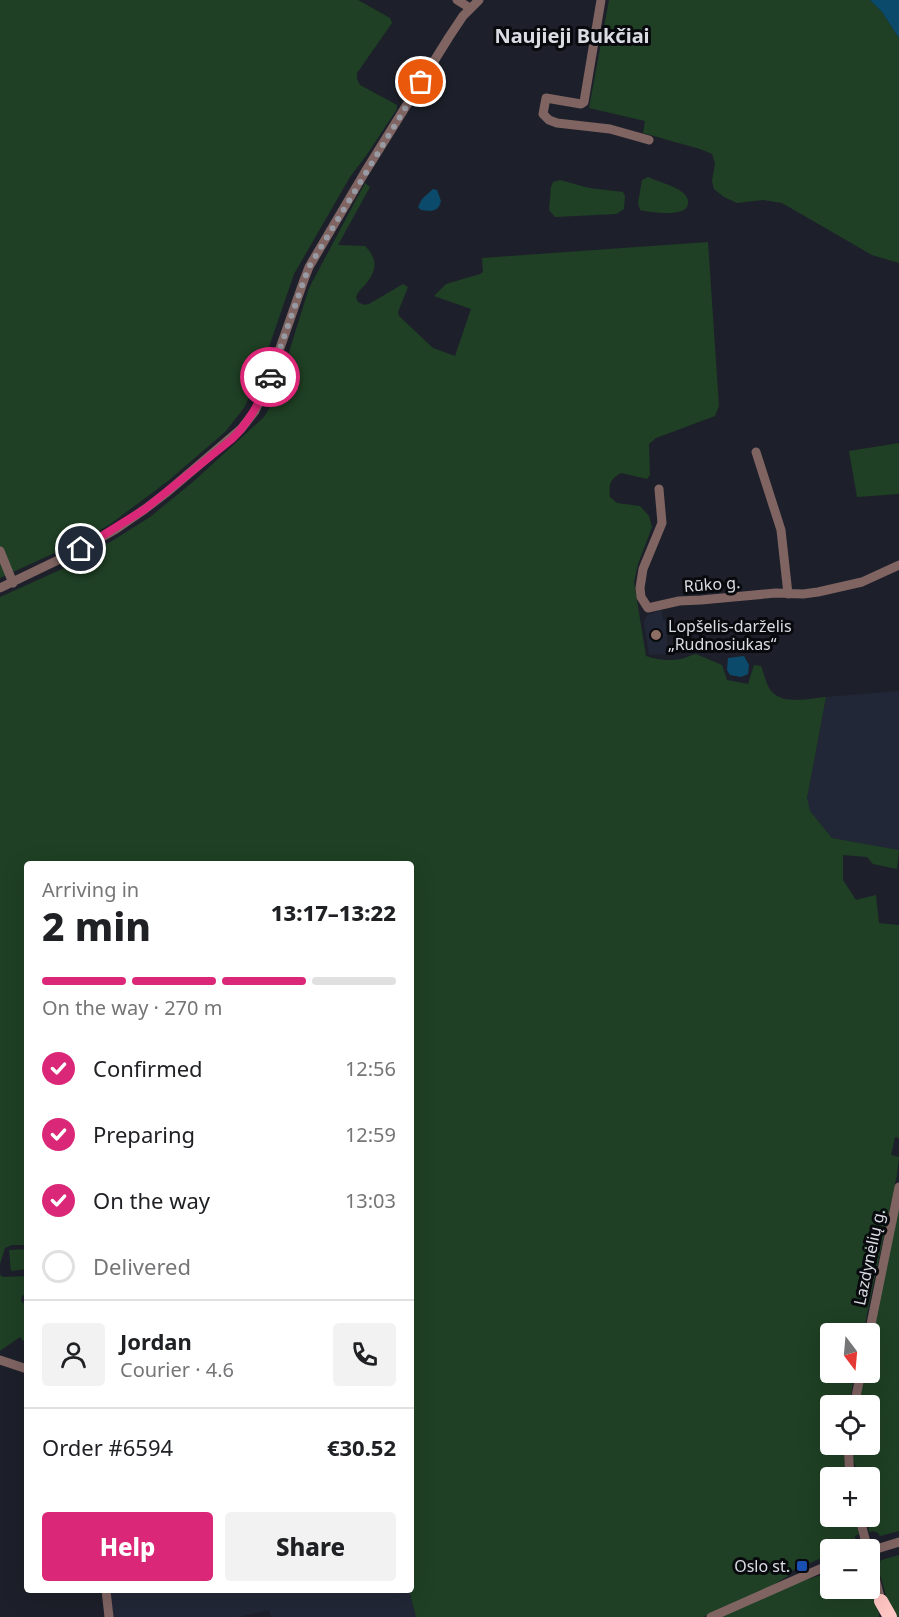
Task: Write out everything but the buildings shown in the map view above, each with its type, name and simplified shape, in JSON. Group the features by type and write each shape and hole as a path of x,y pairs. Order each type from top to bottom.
{"highway":[{"path":"881,1601 881,1617"},
{"path":"881,1601 890,1617"}],"street":[{"path":"457,0 470,8"},
{"path":"0,588 81,549 145,509 241,429 255,411 264,392 304,280 317,253 449,37 470,8 479,0"},
{"path":"601,0 584,102 581,104 546,98 543,114 549,120 557,123 610,129 649,141"},
{"path":"756,452 781,530 788,594"},
{"name":"Rūko g.","path":"659,489 662,523 643,569 640,588 641,597 648,608 679,601 776,593 803,594 847,586 899,565"},
{"path":"0,551 13,583"},
{"name":"Lazdynėlių g.","path":"871,1323 899,1187"},
{"path":"0,1360 24,1368"},
{"path":"880,1547 899,1542"},
{"path":"711,1617 820,1569"},
{"path":"106,1593 109,1617"},
{"path":"880,1597 881,1601"}],"shaded area":[{"name":"Lopšelis-darželis „Rudnosiukas“","path":"662,610 663,620 666,620 668,654 649,655 644,622 647,615"},
{"path":"899,691 899,850 832,838 810,811 807,803 826,697"},
{"path":"111,1593 410,1593 416,1617 271,1617 269,1610 239,1617 113,1617"}],"green space":[{"path":"0,0 358,0 390,18 392,23 357,73 357,79 360,85 397,105 397,109 350,177 294,274 258,379 244,408 225,432 168,481 109,525 0,578"},
{"path":"609,0 870,0 882,12 899,38 899,263 872,255 782,203 763,200 737,203 724,197 714,189 712,181 715,164 712,154 643,133 645,121 589,108"},
{"path":"648,177 682,192 688,201 686,208 675,213 640,210 638,203 642,180"},
{"path":"560,180 589,188 623,192 624,209 616,214 555,217 549,210 551,187 553,182"},
{"path":"365,183 370,187 338,245 365,246 372,254 373,272 357,294 358,302 364,305 369,304 403,284 408,287 398,312 399,316 433,348 455,356 471,309 434,296 446,284 483,272 482,258 708,242 719,406 715,416 656,438 649,444 650,475 647,479 621,473 612,480 610,497 617,503 640,506 649,516 652,527 634,582 646,656 672,660 696,654 722,665 727,680 748,684 754,665 761,666 769,688 778,697 799,700 826,697 807,798 810,811 832,838 899,850 897,869 873,864 867,857 843,855 843,880 856,900 876,895 879,923 899,925 899,1138 895,1137 891,1155 899,1157 865,1323 820,1323 820,1383 853,1383 851,1395 820,1395 820,1455 844,1455 845,1467 820,1467 820,1527 857,1527 859,1534 855,1536 856,1539 820,1539 820,1559 787,1573 788,1576 770,1587 703,1617 416,1617 410,1593 414,1593 414,861 24,861 24,1245 12,1245 5,1248 0,1264 0,597 62,569 112,541 150,517 194,481 264,417 276,397 309,288"},
{"path":"899,443 899,494 857,497 849,451"},
{"path":"899,1203 899,1531 880,1536 873,1531 869,1532 868,1527 880,1527 880,1467 856,1467 853,1455 880,1455 880,1395 861,1395 862,1383 880,1383 880,1323 874,1323"},
{"path":"24,1249 24,1269 11,1271 9,1250"},
{"path":"0,1275 3,1277 24,1276 24,1295 21,1301 24,1303 24,1342 20,1337 0,1351"},
{"path":"899,1555 899,1617 894,1617 890,1609 880,1575 881,1560"},
{"path":"820,1575 820,1599 876,1599 879,1617 720,1617 799,1582"}],"water":[{"path":"870,0 899,0 899,38 882,12"},
{"path":"433,189 437,190 440,205 434,210 421,210 418,207 422,199"},
{"path":"744,656 749,665 748,674 741,677 730,675 727,670 728,658"}],"way so far":[{"path":"270,377 309,267 421,82"}],"place":[{"name":"Lopšelis-darželis „Rudnosiukas“","path":"656,635"},
{"name":"Oslo st.","path":"802,1566"}],"district":[{"name":"Naujieji Bukčiai","path":"572,36"}],"route":[{"path":"81,549 145,509 232,439 255,411 270,377"}]}
